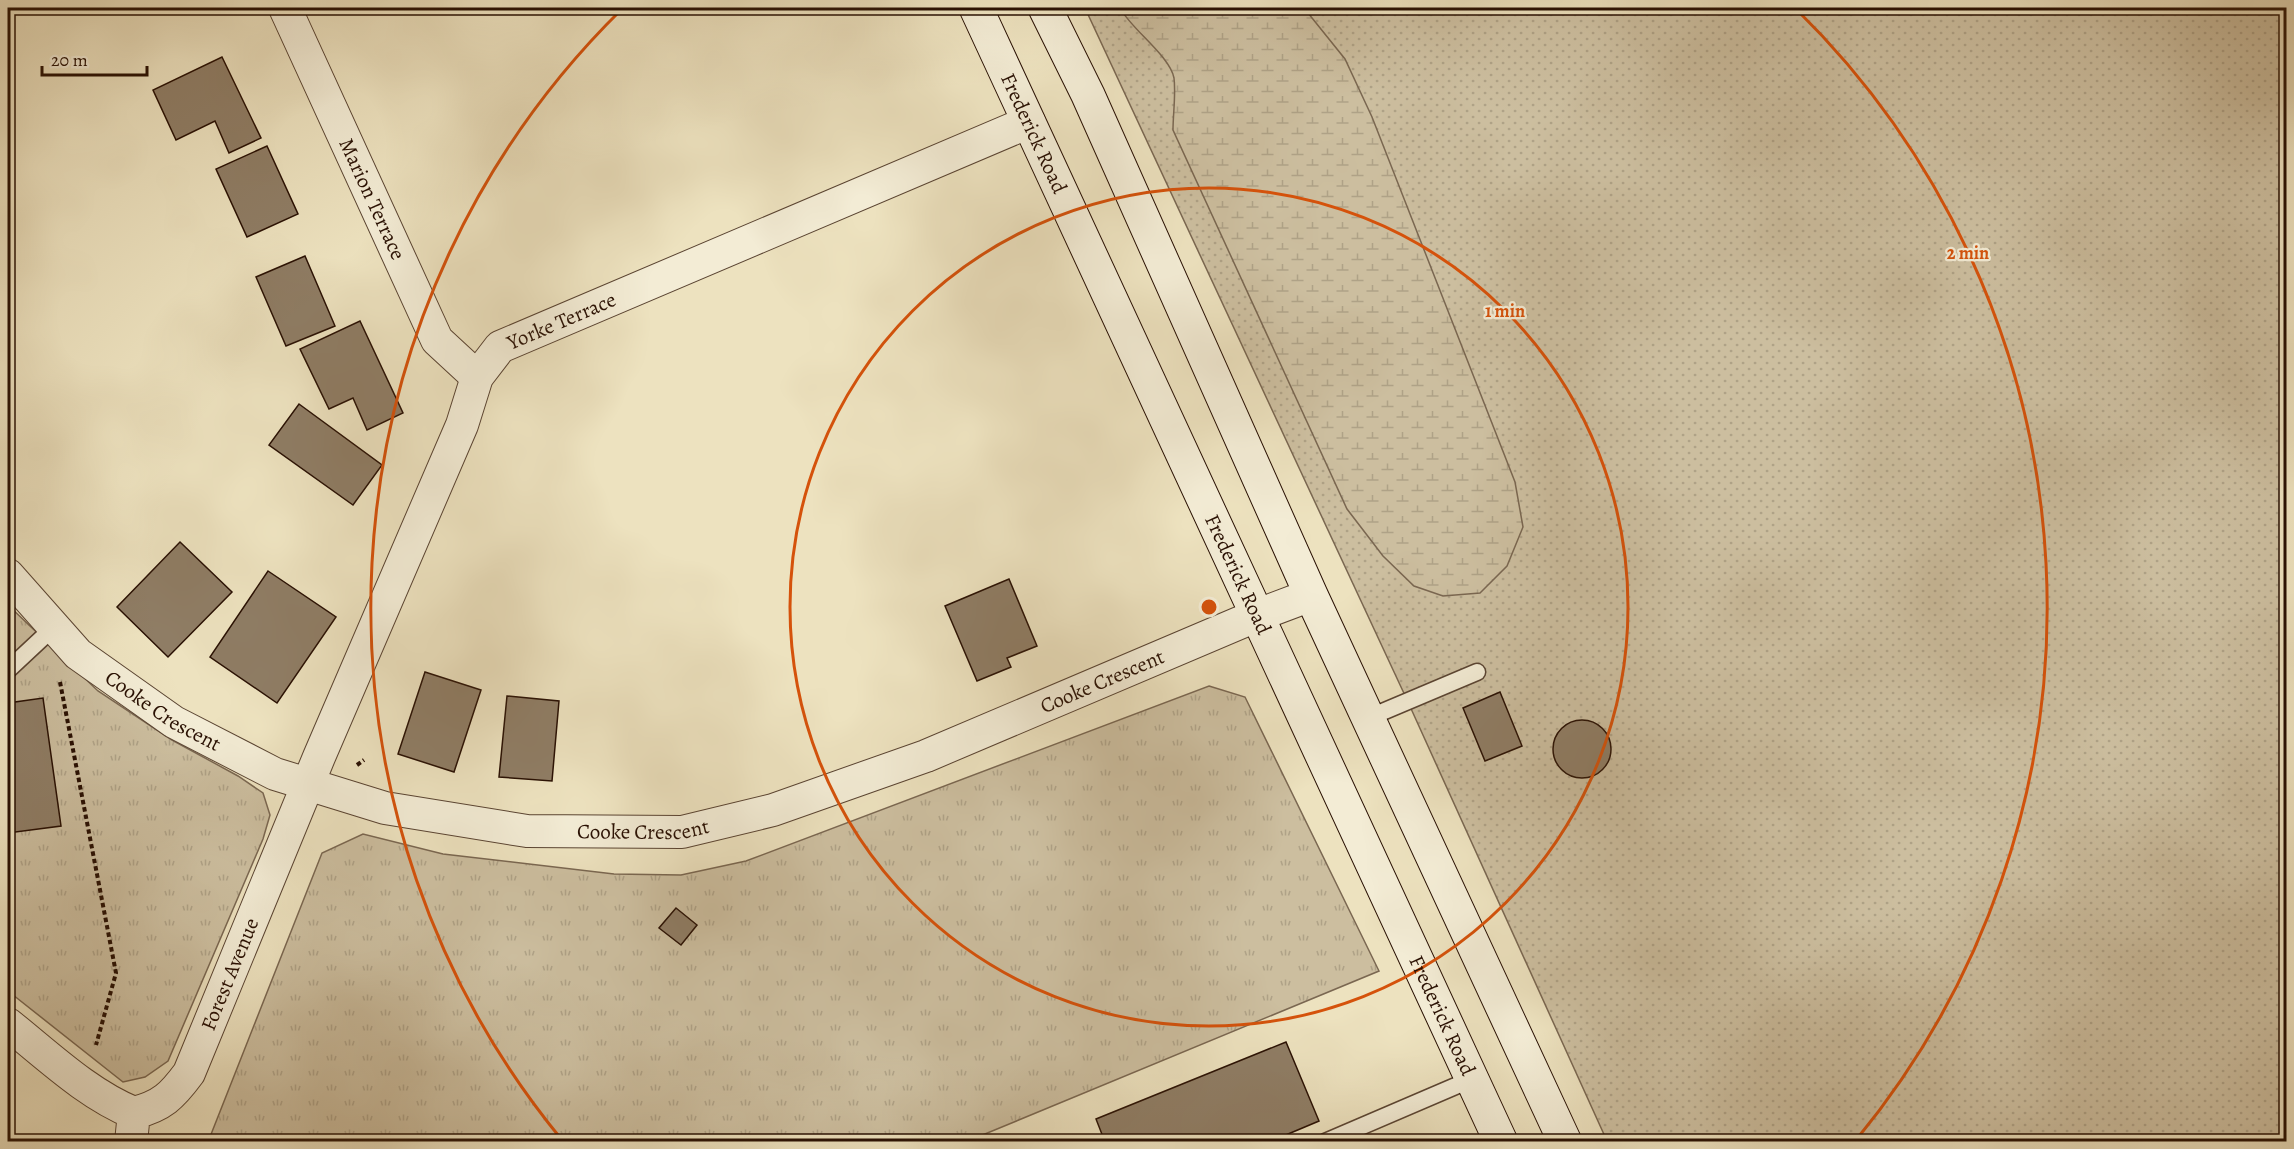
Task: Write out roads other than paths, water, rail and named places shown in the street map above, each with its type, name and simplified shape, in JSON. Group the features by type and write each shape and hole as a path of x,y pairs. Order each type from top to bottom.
{"main road":[{"name":"Frederick Road","path":"976,8 1501,1142"},
{"path":"1045,8 1092,106 1311,595 1565,1142"}],"street":[{"name":"Marion Terrace","path":"285,8 437,340 477,377"},
{"name":"Yorke Terrace","path":"308,784 462,425 477,377 500,347 1029,122"},
{"name":"Cooke Crescent","path":"8,575 78,654 174,722 275,774 385,808 527,831 682,832 773,810 926,756 1258,615 1311,595"},
{"name":"Forest Avenue","path":"132,1127 173,1094 189,1073 308,784"},
{"path":"8,1024 113,1104 132,1127"}],"lane":[{"path":"8,670 54,627"},
{"path":"1368,718 1477,672"},
{"path":"1325,1142 1472,1079"}]}
